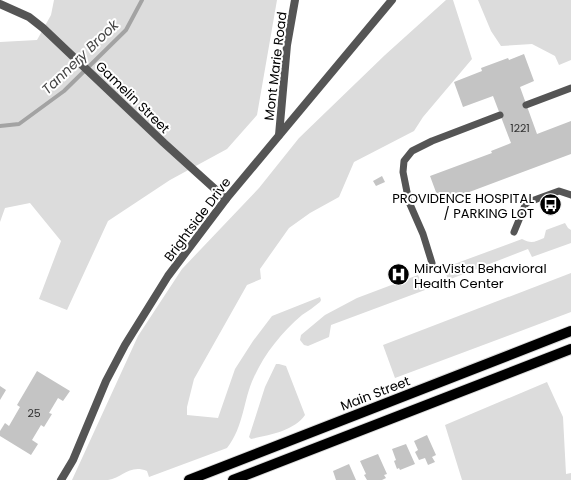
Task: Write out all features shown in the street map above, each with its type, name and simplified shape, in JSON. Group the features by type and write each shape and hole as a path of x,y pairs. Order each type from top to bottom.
{"main road":[{"name":"Main Street","path":"189,480 571,331"},
{"path":"233,480 571,348"}],"street":[{"name":"Mont Marie Road","path":"279,135 287,45 295,0"},
{"name":"Brightside Drive","path":"61,480 73,460 106,380 125,345 168,276 226,199 392,0"},
{"name":"Gamelin Street","path":"0,4 30,18 52,35 135,115 226,199"}],"lane":[{"path":"526,105 571,88"},
{"path":"432,263 423,234 409,202 403,172 404,161 412,151 432,141 500,115"},
{"path":"514,232 526,203 558,191 571,195"}],"shaded area":[{"path":"54,0 277,0 257,115 227,149 170,180 108,221 67,310 39,299 61,241 30,203 5,208 0,222 0,42 37,40 51,15"},
{"path":"446,0 453,0 472,59 423,117 414,131 354,162 339,197 310,213 289,228 260,269 261,279 247,285 194,379 187,407 187,415 218,418 235,369 253,341 272,316 320,297 320,302 302,315 288,328 275,343 258,368 250,386 237,431 227,448 149,477 147,471 135,469 108,480 72,480 138,336 182,269 259,188 299,138 385,55"},
{"path":"478,0 571,0 571,60 559,65 555,56 532,44 501,46 491,31"},
{"path":"565,223 571,230 571,243 532,257 528,249 448,280 445,270 449,266 522,239 531,242 538,241 544,238 546,230"},
{"path":"571,273 571,312 395,378 383,345"},
{"path":"418,275 425,290 331,325 329,337 308,346 304,345 300,340 301,335 325,315 357,298"},
{"path":"276,364 286,366 305,415 288,429 251,439 249,437 265,387"},
{"path":"547,382 563,417 566,474 571,473 571,480 462,480 445,425"}],"building":[{"path":"524,54 534,81 520,87 537,134 571,121 571,154 440,203 430,176 492,153 491,151 511,143 493,96 463,107 454,82 482,71 481,68"},
{"path":"382,176 385,182 376,186 373,181"},
{"path":"37,371 70,391 63,401 58,398 49,413 52,414 44,427 41,425 32,440 38,444 31,455 0,436 0,431 5,423 9,426 20,407 17,405"},
{"path":"0,386 6,390 0,400"},
{"path":"427,435 436,455 432,457 435,462 428,465 425,458 419,460 415,452 418,450 414,441"},
{"path":"406,444 415,464 400,470 399,468 397,469 394,461 396,460 392,449"},
{"path":"378,454 387,474 384,475 386,478 382,480 367,480 360,461"},
{"path":"349,464 356,480 336,480 333,471"}],"waterway":[{"name":"Tannery Brook","path":"0,126 19,124 64,91 126,30 142,0"}],"place":[{"name":"PROVIDENCE HOSPITAL / PARKING LOT","path":"550,205"},
{"name":"MiraVista Behavioral Health Center","path":"398,275"}]}
